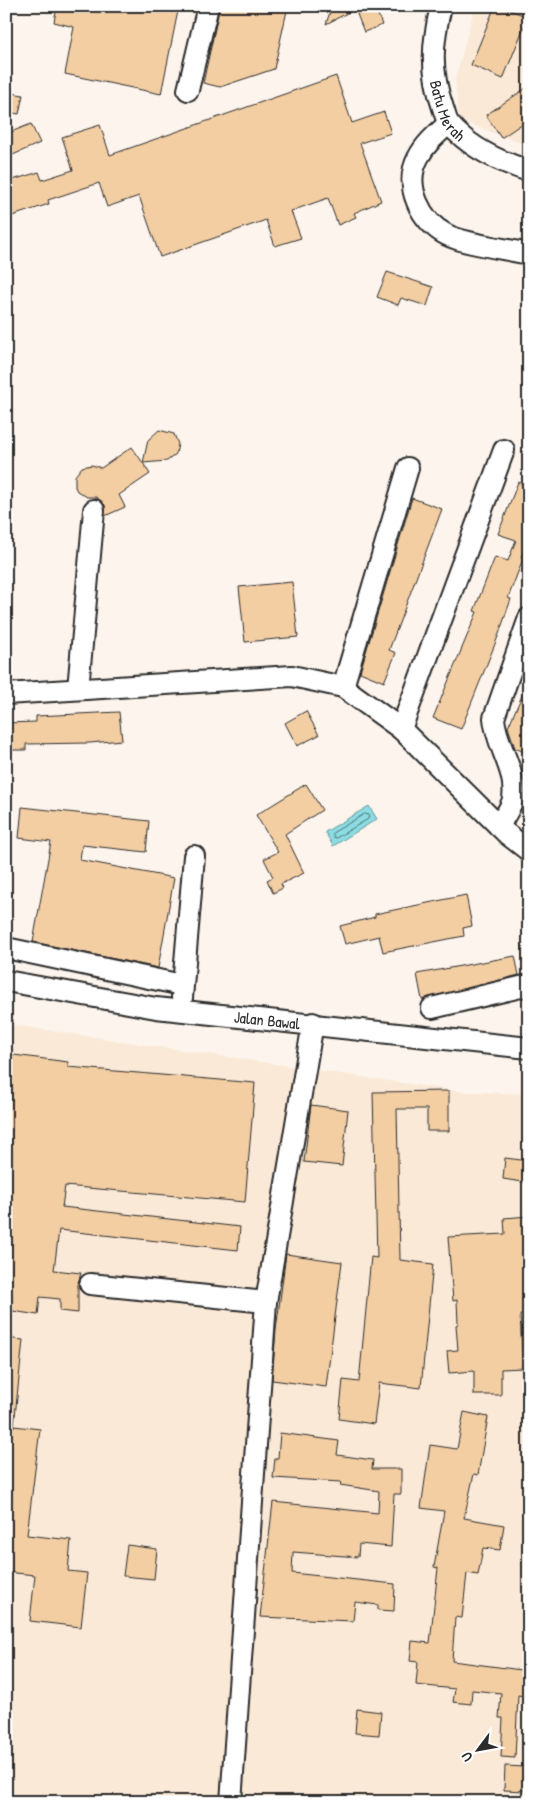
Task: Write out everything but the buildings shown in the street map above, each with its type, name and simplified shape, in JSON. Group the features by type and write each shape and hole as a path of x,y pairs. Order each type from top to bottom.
{"street":[{"path":"188,90 208,6"},
{"name":"Batu Merah","path":"441,6 433,41 432,68 438,95 448,124 474,147 529,171"},
{"path":"448,124 430,141 417,159 413,182 416,200 423,216 436,229 449,236 529,254"},
{"path":"402,729 504,450"},
{"path":"343,687 408,468"},
{"path":"78,689 94,510"},
{"path":"499,826 513,800 513,790 512,778 495,731 494,718 529,618"},
{"path":"6,694 292,676 343,687 402,729 499,826 529,851"},
{"path":"182,1010 182,985 194,856"},
{"path":"6,948 182,985"},
{"name":"Jalan Bawal","path":"6,981 182,1010 529,1048"},
{"path":"432,1008 529,985"},
{"path":"231,1802 266,1302 312,1023"},
{"path":"90,1284 266,1302"}],"shaded area":[{"path":"475,6 529,6 529,146 459,120 455,80"},
{"path":"6,1024 457,1091 529,1094 529,1802 6,1802"}],"water":[{"path":"369,806 377,819 333,846 325,832"}]}
